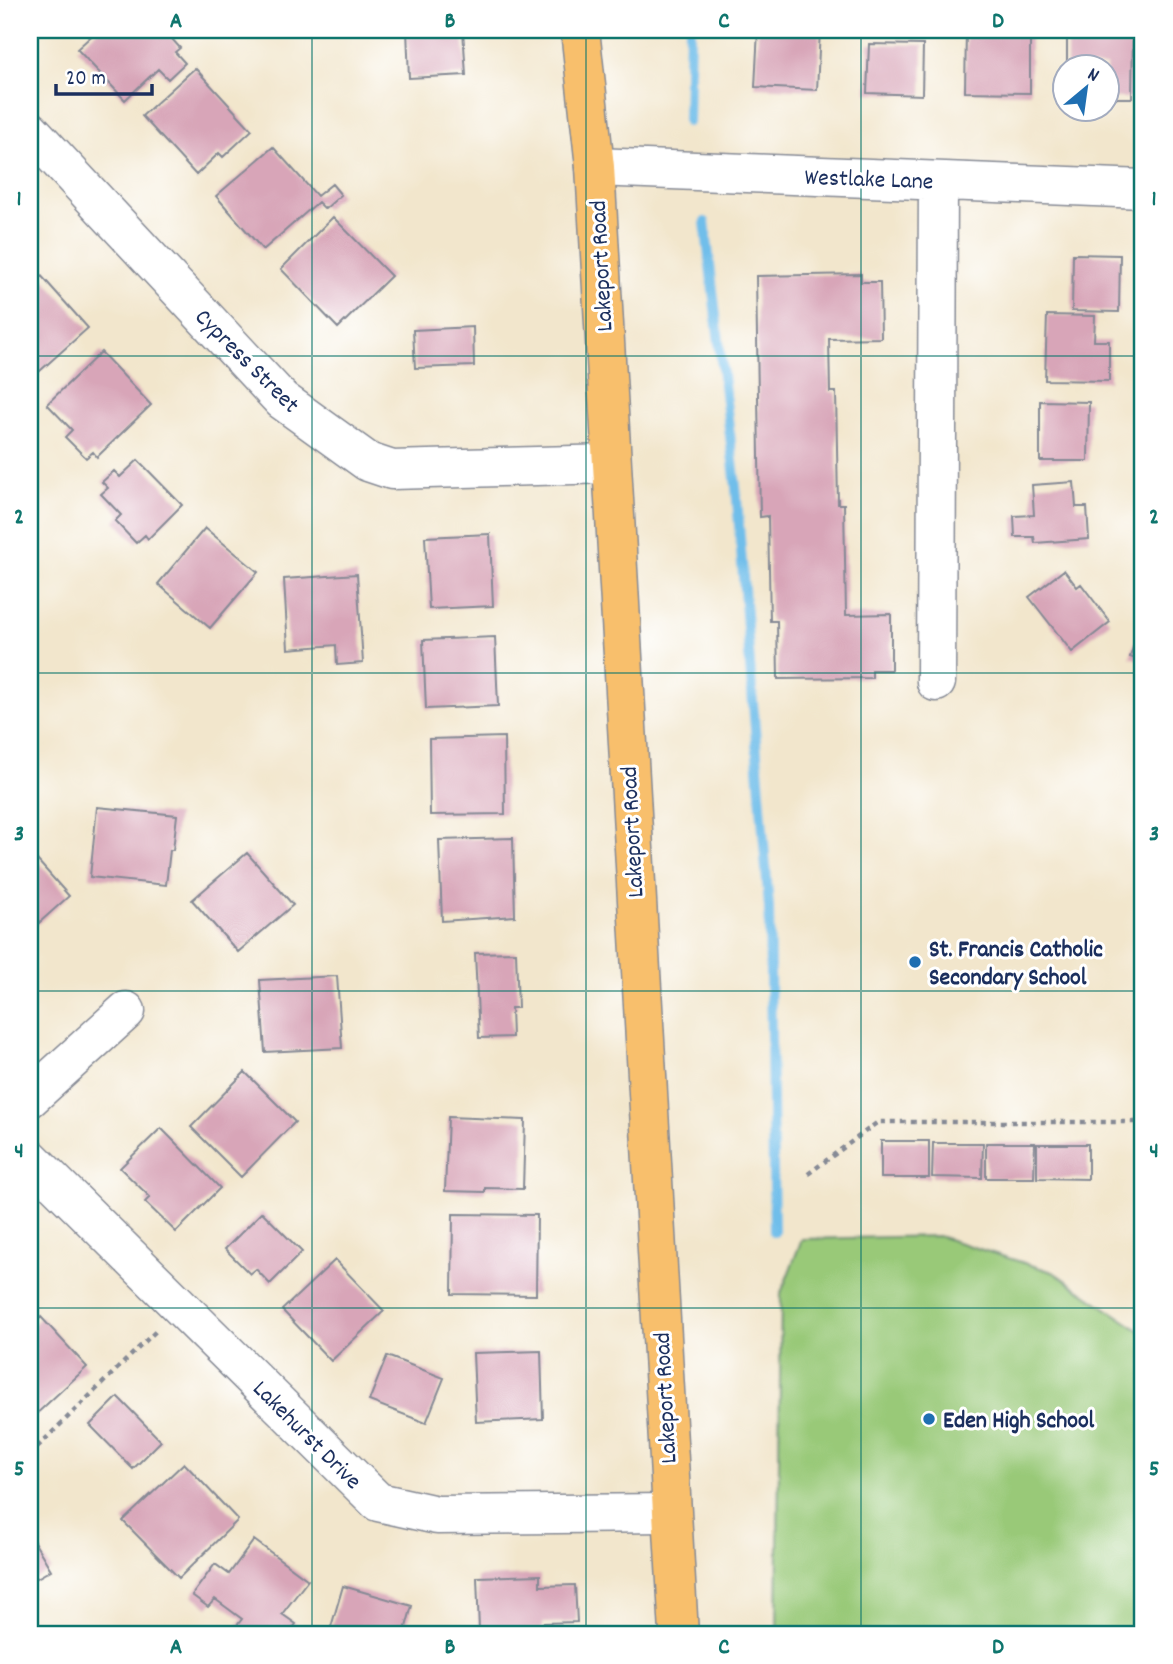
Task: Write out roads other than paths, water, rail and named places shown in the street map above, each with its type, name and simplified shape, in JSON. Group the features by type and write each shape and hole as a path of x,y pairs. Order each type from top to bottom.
{"main road":[{"name":"Lakeport Road","path":"580,30 595,167 679,1634"}],"street":[{"name":"Cypress Street","path":"30,130 282,400 368,461 392,470 611,464"},
{"name":"Westlake Lane","path":"595,167 1143,189"},
{"path":"936,682 938,181"},
{"path":"30,1098 127,1011"},
{"name":"Lakehurst Drive","path":"30,1158 378,1502 437,1515 670,1513"}],"waterway":[{"path":"688,122 690,30"},
{"path":"705,222 736,487 769,907 774,1232"}],"place":[{"name":"St. Francis Catholic Secondary School","path":"915,962"},
{"name":"Eden High School","path":"929,1419"}]}
